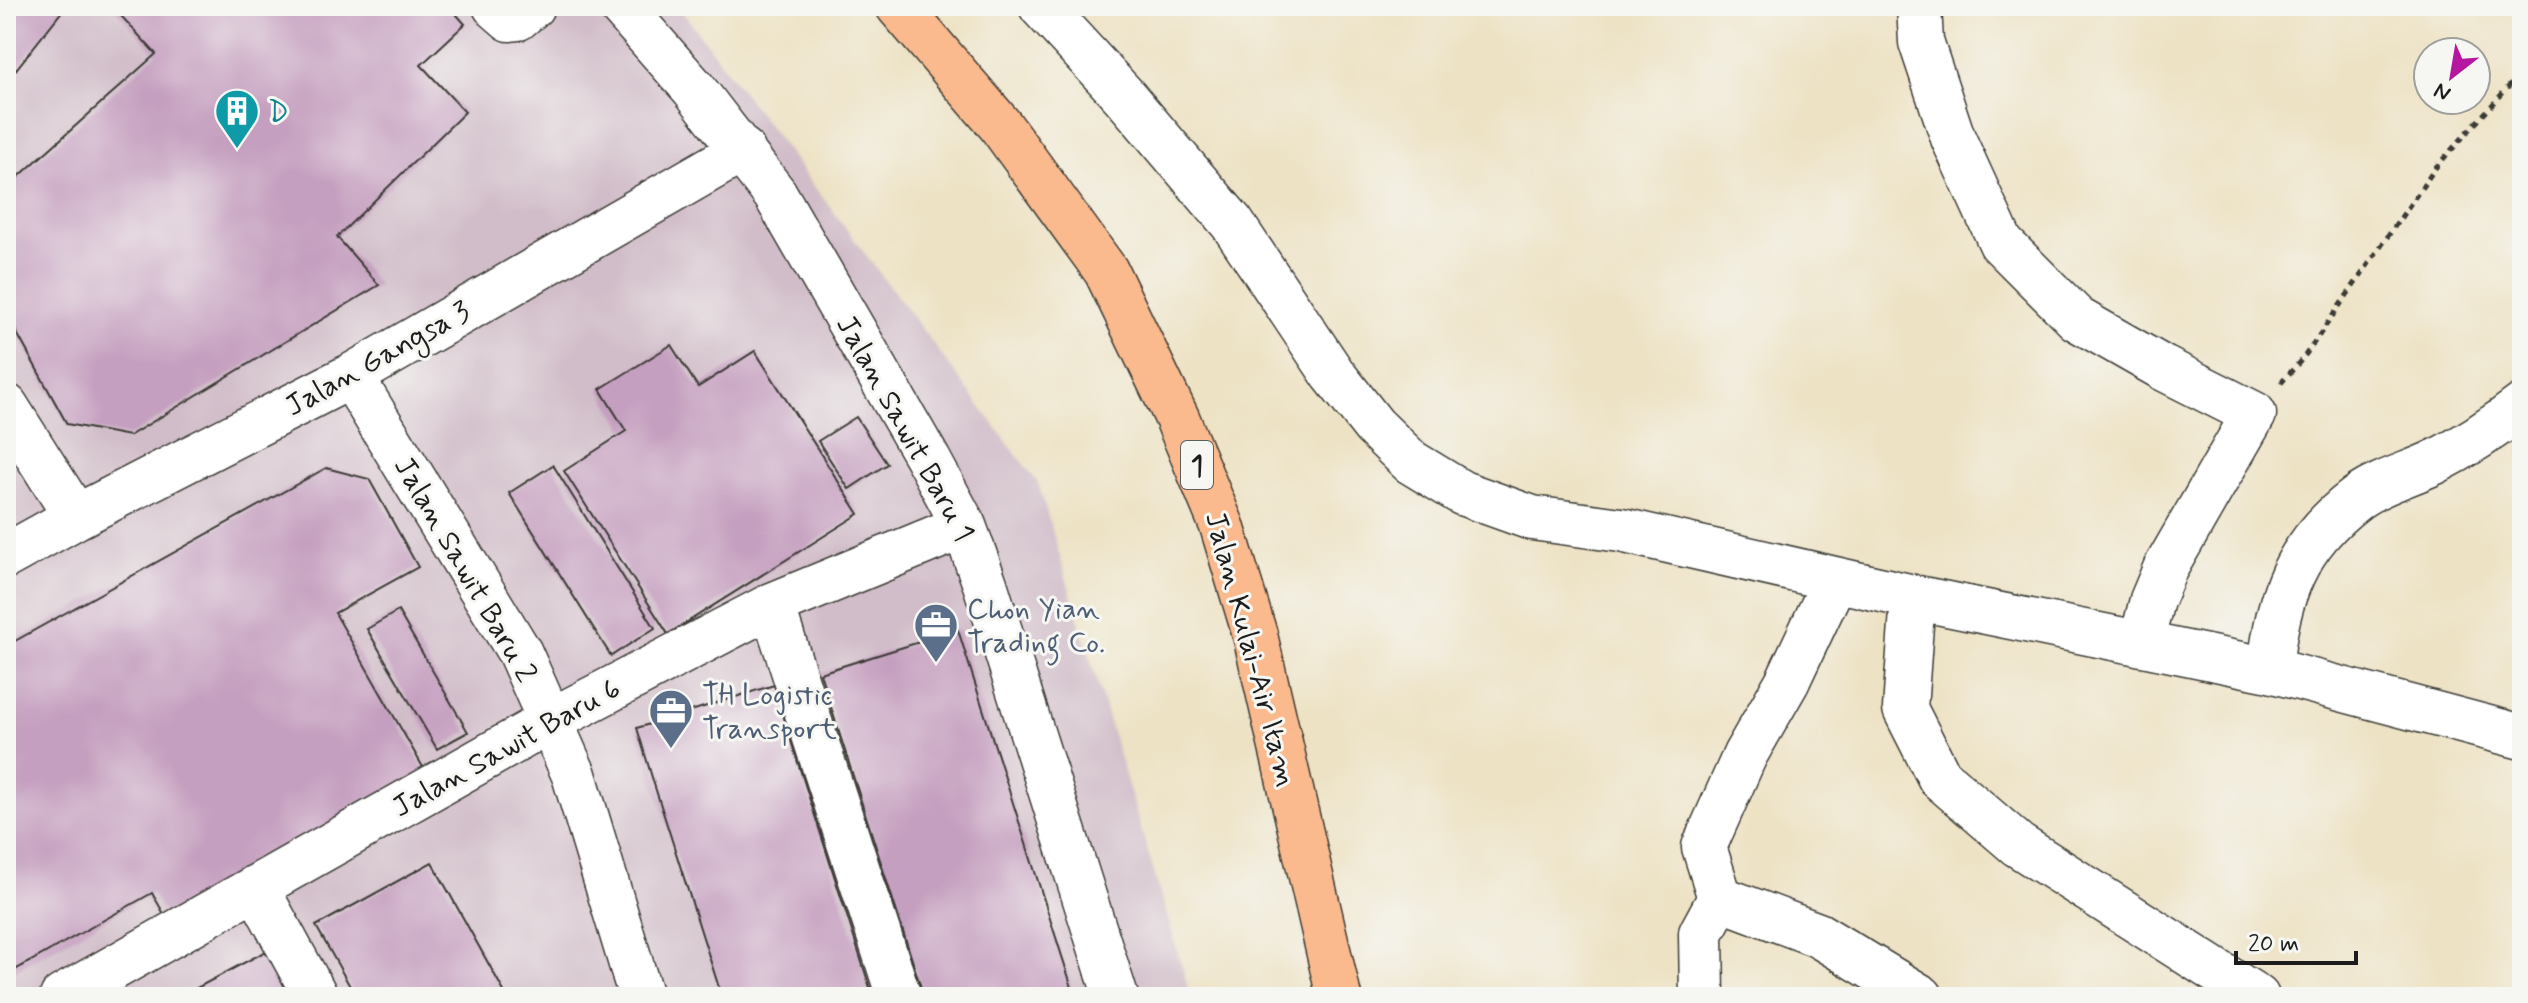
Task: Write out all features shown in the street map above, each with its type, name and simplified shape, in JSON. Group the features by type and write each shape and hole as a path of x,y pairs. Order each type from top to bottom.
{"highway":[{"name":"Jalan Kulai-Air Itam","path":"898,6 1000,125 1106,271 1177,418 1222,526 1255,635 1339,997"}],"street":[{"path":"495,6 510,19 518,18 532,6"},
{"name":"Jalan Sawit Baru 1","path":"621,6 694,89 775,194 964,526 1116,997"},
{"path":"1041,6 1123,95 1232,223 1333,374 1374,426 1411,462 1462,493 1532,518 1621,530 1913,597 2270,670 2522,737"},
{"path":"1919,6 1921,42 1953,138 2001,243 2077,319 2163,368 2254,414 2165,569 2152,600 2141,644"},
{"name":"Jalan Gangsa 3","path":"6,556 351,376 743,150"},
{"name":"Jalan Sawit Baru 2","path":"351,376 520,653 574,775 641,997"},
{"path":"6,406 76,517"},
{"path":"2270,670 2274,626 2284,591 2308,544 2359,497 2437,461 2522,406"},
{"name":"Jalan Sawit Baru 6","path":"62,997 550,721 772,605 964,526"},
{"path":"1696,988 1701,933 1720,898 1704,847 1745,755 1787,682 1835,580"},
{"path":"1913,597 1905,709 1940,778 2018,845 2257,997"},
{"path":"772,605 899,997"},
{"path":"256,887 316,997"},
{"path":"1720,898 1818,935 1921,997"}],"path":[{"path":"2254,414 2304,357 2436,167 2522,72"}],"shaded area":[{"path":"6,6 678,6 1038,483 1191,997 6,997"}],"building":[{"path":"6,6 66,6 6,82"},
{"name":"D","path":"112,6 449,6 465,24 421,65 465,112 337,237 379,285 129,436 67,424 6,313 6,188 156,54"},
{"path":"671,345 698,387 755,351 859,514 668,634 564,471 626,431 600,389"},
{"path":"856,417 887,464 849,489 818,441"},
{"path":"553,465 655,628 611,656 509,493"},
{"path":"326,468 369,479 418,567 335,613 428,776 168,921 152,893 6,975 6,646"},
{"path":"398,611 468,732 437,749 367,629"},
{"path":"958,630 1075,997 924,997 820,673"},
{"path":"774,685 873,997 722,997 654,784 637,728"},
{"path":"432,862 507,997 356,997 316,926"},
{"path":"268,950 294,997 180,997"}],"place":[{"name":"D","path":"237,150"},
{"name":"Chon Yian Trading Co.","path":"936,664"},
{"name":"TH Logistic Transport","path":"671,750"}]}
